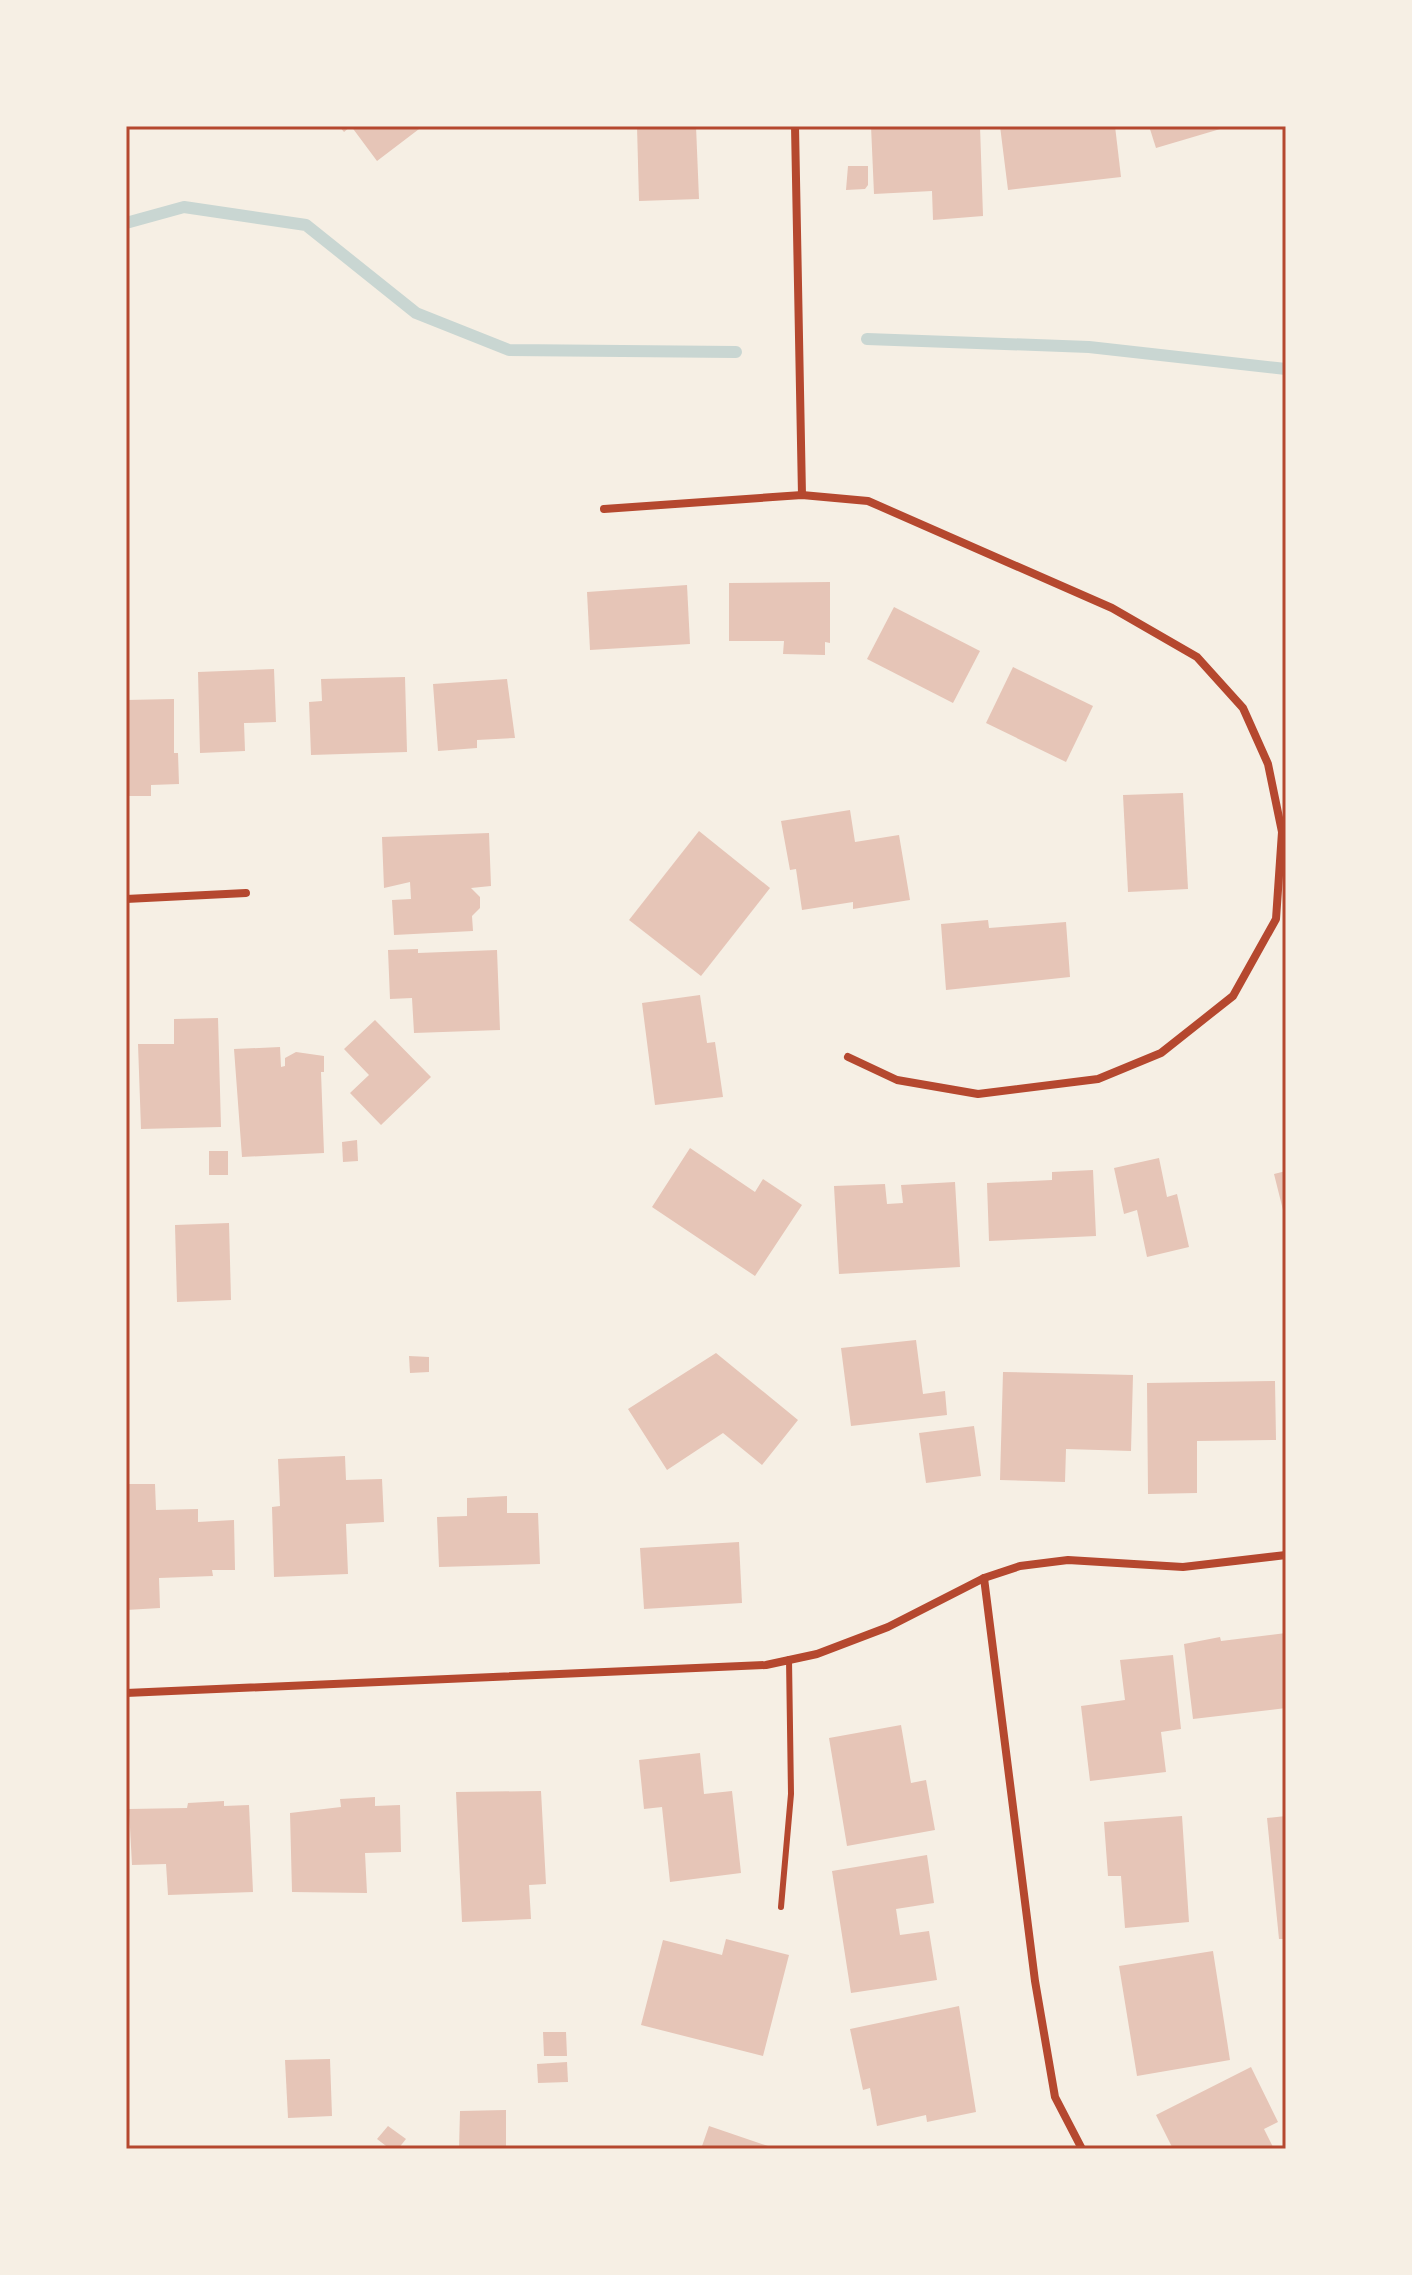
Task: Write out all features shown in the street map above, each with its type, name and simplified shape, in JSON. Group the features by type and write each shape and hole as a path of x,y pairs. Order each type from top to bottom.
{"street":[{"path":"795,126 802,495"},
{"path":"604,509 802,495 868,501 1112,608 1197,657 1243,708 1268,764 1282,832 1276,919 1233,996 1161,1053 1098,1079 978,1094 897,1080 848,1057"},
{"path":"126,899 246,893"},
{"path":"126,1693 766,1665 817,1654 888,1627 984,1578 1020,1566 1068,1560 1183,1567 1286,1555"},
{"path":"984,1578 1035,1981 1055,2097 1082,2149"}],"lane":[{"path":"781,1907 791,1794 789,1659"}],"building":[{"path":"351,126 423,126 377,161"},
{"path":"637,126 696,126 699,199 639,201"},
{"path":"871,126 980,126 983,216 933,220 932,191 874,194"},
{"path":"1000,126 1115,126 1121,177 1008,190"},
{"path":"1149,126 1227,126 1227,127 1156,148"},
{"path":"848,166 868,166 868,185 865,189 846,190"},
{"path":"830,582 830,643 825,642 825,655 783,654 784,641 729,641 729,583"},
{"path":"687,585 690,644 590,650 587,592"},
{"path":"894,607 980,651 953,703 867,659"},
{"path":"1013,667 1093,706 1066,762 986,723"},
{"path":"274,669 276,722 244,723 245,751 200,753 198,672"},
{"path":"405,677 407,752 311,755 309,702 322,701 321,679"},
{"path":"507,679 515,738 477,740 477,748 438,751 433,684"},
{"path":"174,699 174,753 178,753 179,784 151,785 151,796 126,796 126,700"},
{"path":"1183,793 1188,889 1128,892 1123,795"},
{"path":"850,810 855,842 899,835 910,900 853,909 853,902 802,910 796,869 790,870 781,821"},
{"path":"699,831 770,888 701,976 629,920"},
{"path":"489,833 491,886 471,888 480,897 480,908 472,916 473,931 394,935 392,900 411,899 410,882 384,888 382,837"},
{"path":"988,920 989,928 1066,922 1070,977 946,990 941,924"},
{"path":"418,949 418,953 497,950 500,1030 414,1033 412,998 390,999 388,950"},
{"path":"700,995 707,1043 715,1042 723,1097 655,1105 642,1003"},
{"path":"218,1018 221,1127 141,1129 138,1044 174,1044 174,1019"},
{"path":"375,1020 431,1077 381,1125 350,1093 369,1075 344,1049"},
{"path":"280,1047 281,1067 285,1066 285,1058 296,1052 324,1056 324,1072 321,1072 324,1153 242,1157 234,1049"},
{"path":"357,1140 358,1161 343,1162 342,1142"},
{"path":"690,1148 755,1192 763,1179 802,1205 755,1276 652,1207"},
{"path":"209,1151 228,1151 228,1175 209,1175"},
{"path":"1159,1158 1167,1197 1177,1194 1189,1247 1147,1257 1137,1210 1124,1214 1114,1168"},
{"path":"1093,1170 1096,1236 989,1241 987,1183 1052,1180 1052,1172"},
{"path":"1286,1171 1286,1217 1285,1218 1274,1174"},
{"path":"955,1182 960,1267 839,1274 834,1186 885,1184 887,1204 903,1203 901,1185"},
{"path":"229,1223 231,1300 177,1302 175,1225"},
{"path":"916,1340 923,1394 945,1391 947,1415 851,1426 841,1348"},
{"path":"716,1353 798,1420 762,1465 723,1433 667,1470 628,1409"},
{"path":"409,1356 429,1357 429,1372 410,1373"},
{"path":"1003,1372 1133,1375 1131,1451 1066,1449 1065,1482 1000,1480"},
{"path":"1275,1381 1276,1440 1197,1441 1197,1493 1148,1494 1147,1383"},
{"path":"974,1426 981,1476 926,1483 919,1433"},
{"path":"345,1456 346,1480 382,1479 384,1522 346,1524 348,1574 274,1577 272,1507 280,1506 278,1459"},
{"path":"126,1484 155,1484 156,1510 198,1509 198,1522 234,1520 235,1570 212,1570 213,1576 159,1578 160,1608 126,1610"},
{"path":"507,1496 507,1513 538,1513 540,1564 439,1567 437,1517 467,1516 467,1498"},
{"path":"739,1542 742,1603 644,1609 640,1548"},
{"path":"1286,1633 1286,1708 1193,1719 1184,1644 1220,1637 1221,1641"},
{"path":"1173,1655 1181,1729 1161,1732 1166,1772 1090,1781 1081,1706 1125,1700 1120,1660"},
{"path":"901,1725 911,1783 926,1780 935,1830 847,1846 829,1738"},
{"path":"700,1753 704,1794 732,1791 741,1873 670,1882 662,1807 644,1809 639,1760"},
{"path":"541,1791 546,1884 529,1885 531,1919 462,1922 456,1792"},
{"path":"375,1797 375,1806 400,1805 401,1852 365,1853 367,1893 292,1892 290,1813 341,1807 340,1799"},
{"path":"224,1801 224,1806 249,1805 253,1892 168,1895 166,1864 132,1865 129,1809 187,1808 188,1803"},
{"path":"1182,1816 1189,1922 1125,1928 1121,1876 1108,1876 1104,1822"},
{"path":"1286,1816 1286,1939 1279,1939 1267,1818"},
{"path":"927,1855 934,1903 896,1909 900,1935 929,1931 937,1980 851,1993 832,1871"},
{"path":"726,1939 789,1955 763,2056 641,2025 663,1940 722,1955"},
{"path":"1213,1951 1230,2060 1137,2076 1119,1966"},
{"path":"959,2006 976,2112 927,2122 926,2115 877,2126 870,2088 863,2090 850,2029"},
{"path":"543,2032 566,2032 567,2056 544,2056"},
{"path":"330,2059 332,2116 288,2118 285,2060"},
{"path":"567,2062 568,2082 538,2083 537,2064"},
{"path":"1251,2067 1278,2122 1264,2129 1274,2149 1207,2149 1205,2146 1173,2149 1156,2115"},
{"path":"506,2110 506,2149 459,2149 460,2111"},
{"path":"388,2126 406,2139 398,2149 390,2149 377,2139"},
{"path":"709,2126 771,2147 701,2149"}],"waterway":[{"path":"126,223 184,207 306,225 416,313 509,350 736,352"},
{"path":"867,339 1089,347 1286,369"}]}
